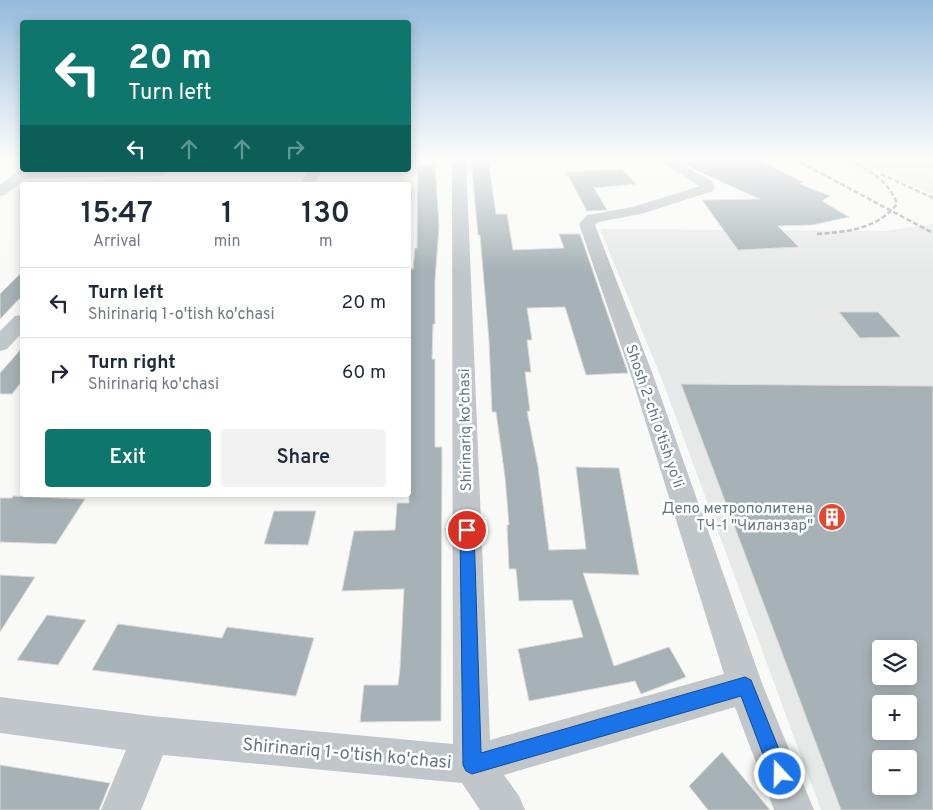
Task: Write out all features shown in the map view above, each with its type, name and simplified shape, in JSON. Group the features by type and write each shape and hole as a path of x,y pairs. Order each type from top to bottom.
{"street":[{"name":"Shirinariq ko'chasi","path":"460,197 472,765"},
{"name":"Shosh 2-chi o'tish yo'li","path":"680,197 635,211 593,218 587,224 642,375 745,686 794,810"},
{"path":"0,344 20,322"},
{"name":"Shirinariq 1-o'tish ko'chasi","path":"0,715 152,735 472,765 745,686"},
{"path":"121,810 152,735"},
{"path":"472,765 504,810"}],"shaded area":[{"path":"933,224 933,810 821,810 661,377 600,229 885,231"}],"building":[{"path":"418,197 437,197 439,226 432,359 435,359 435,447 442,447 441,721 360,722 364,685 398,685 404,589 342,591 354,531 395,530 397,503 409,503 409,497 411,497 411,269 413,269 415,248 417,248"},
{"path":"474,197 493,197 496,214 507,214 513,250 564,248 559,234 580,234 628,373 586,375 565,307 527,308 532,340 527,340 531,372 525,372 530,411 527,411 538,467 549,550 586,549 576,467 619,468 639,575 583,573 614,666 669,647 686,677 641,694 635,681 529,701 518,649 583,637 572,600 519,601 516,569 509,569 507,525 509,525 505,477 496,412 492,412 489,341 480,235 478,235"},
{"path":"579,197 599,197 607,210 587,211"},
{"path":"755,197 829,197 822,201 849,217 812,225 778,226 799,247 738,250 702,200 760,199"},
{"path":"20,274 20,298 0,319 0,294"},
{"path":"839,312 878,312 901,337 860,338"},
{"path":"20,350 20,384 12,394 0,394 0,373"},
{"name":"Депо метрополитена ТЧ-1 \"Чиланзар\"","path":"681,384 933,386 933,810 841,810"},
{"path":"13,496 85,499 56,544 0,542 0,498 12,498"},
{"path":"274,511 316,511 308,545 264,544"},
{"path":"0,575 35,577 0,632"},
{"path":"47,615 86,620 58,665 17,660"},
{"path":"118,624 222,638 227,627 314,638 296,696 92,670"},
{"path":"722,752 770,810 708,810 689,786"},
{"path":"0,765 110,783 99,810 0,810"}],"railway":[{"path":"865,197 891,210"},
{"path":"891,210 897,204 894,197"},
{"path":"817,234 861,228 880,219 891,210"},
{"path":"891,210 933,233"}],"place":[{"name":"Депо метрополитена ТЧ-1 \"Чиланзар\"","path":"832,517"}],"route":[{"path":"467,530 472,765 745,686 780,774"}]}
